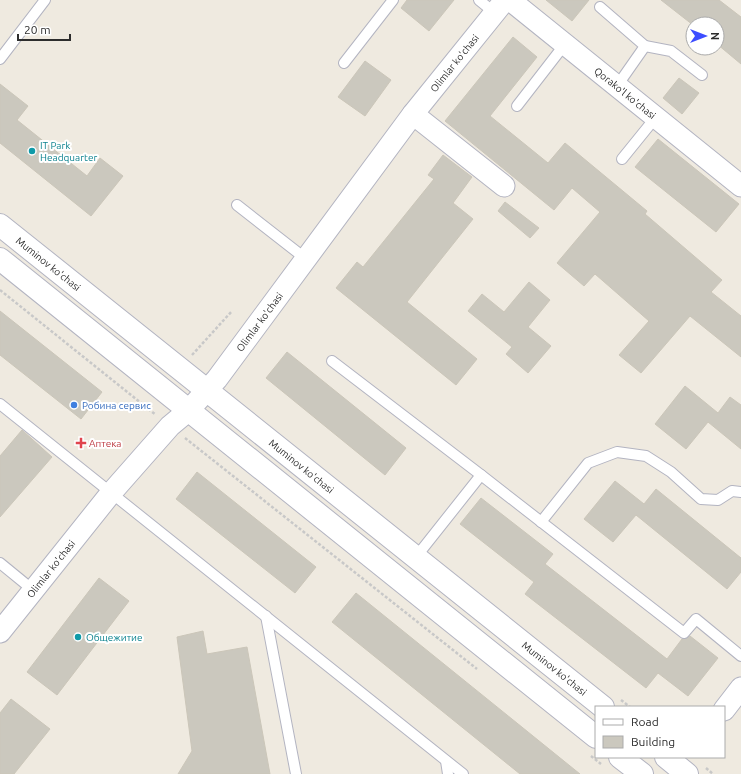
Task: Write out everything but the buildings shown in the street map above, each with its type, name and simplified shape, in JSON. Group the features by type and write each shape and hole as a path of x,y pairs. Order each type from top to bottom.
{"main road":[{"name":"Muminov ko'chasi","path":"0,225 602,706"},
{"path":"0,258 188,411 593,746"},
{"path":"611,761 642,774"}],"street":[{"name":"Qorako'l ko'chasi","path":"498,3 565,44 741,186"},
{"name":"Olimlar ko'chasi","path":"0,632 111,493 170,426 188,411 207,390 413,114 498,3"},
{"path":"413,114 504,186"},
{"path":"725,709 741,688"}],"lane":[{"path":"0,59 46,0"},
{"path":"344,63 393,0"},
{"path":"600,7 645,46 670,52 702,75"},
{"path":"517,106 565,44"},
{"path":"617,86 645,46"},
{"path":"622,159 656,117"},
{"path":"237,205 306,259"},
{"path":"332,361 684,633 696,619 741,656"},
{"path":"0,404 463,774"},
{"path":"541,522 588,463 617,452 646,456 670,472 701,499 718,500 732,491 741,492"},
{"path":"416,557 481,475"},
{"path":"0,563 33,590"},
{"path":"266,616 296,774"},
{"path":"446,761 448,774"}],"path":[{"path":"0,290 483,673"},
{"path":"186,353 190,357 232,311"}],"place":[{"name":"IT Park Headquarter","path":"32,151"},
{"name":"Робина сервис","path":"74,405"},
{"name":"Аптека","path":"81,443"},
{"name":"Общежитие","path":"78,637"}]}
